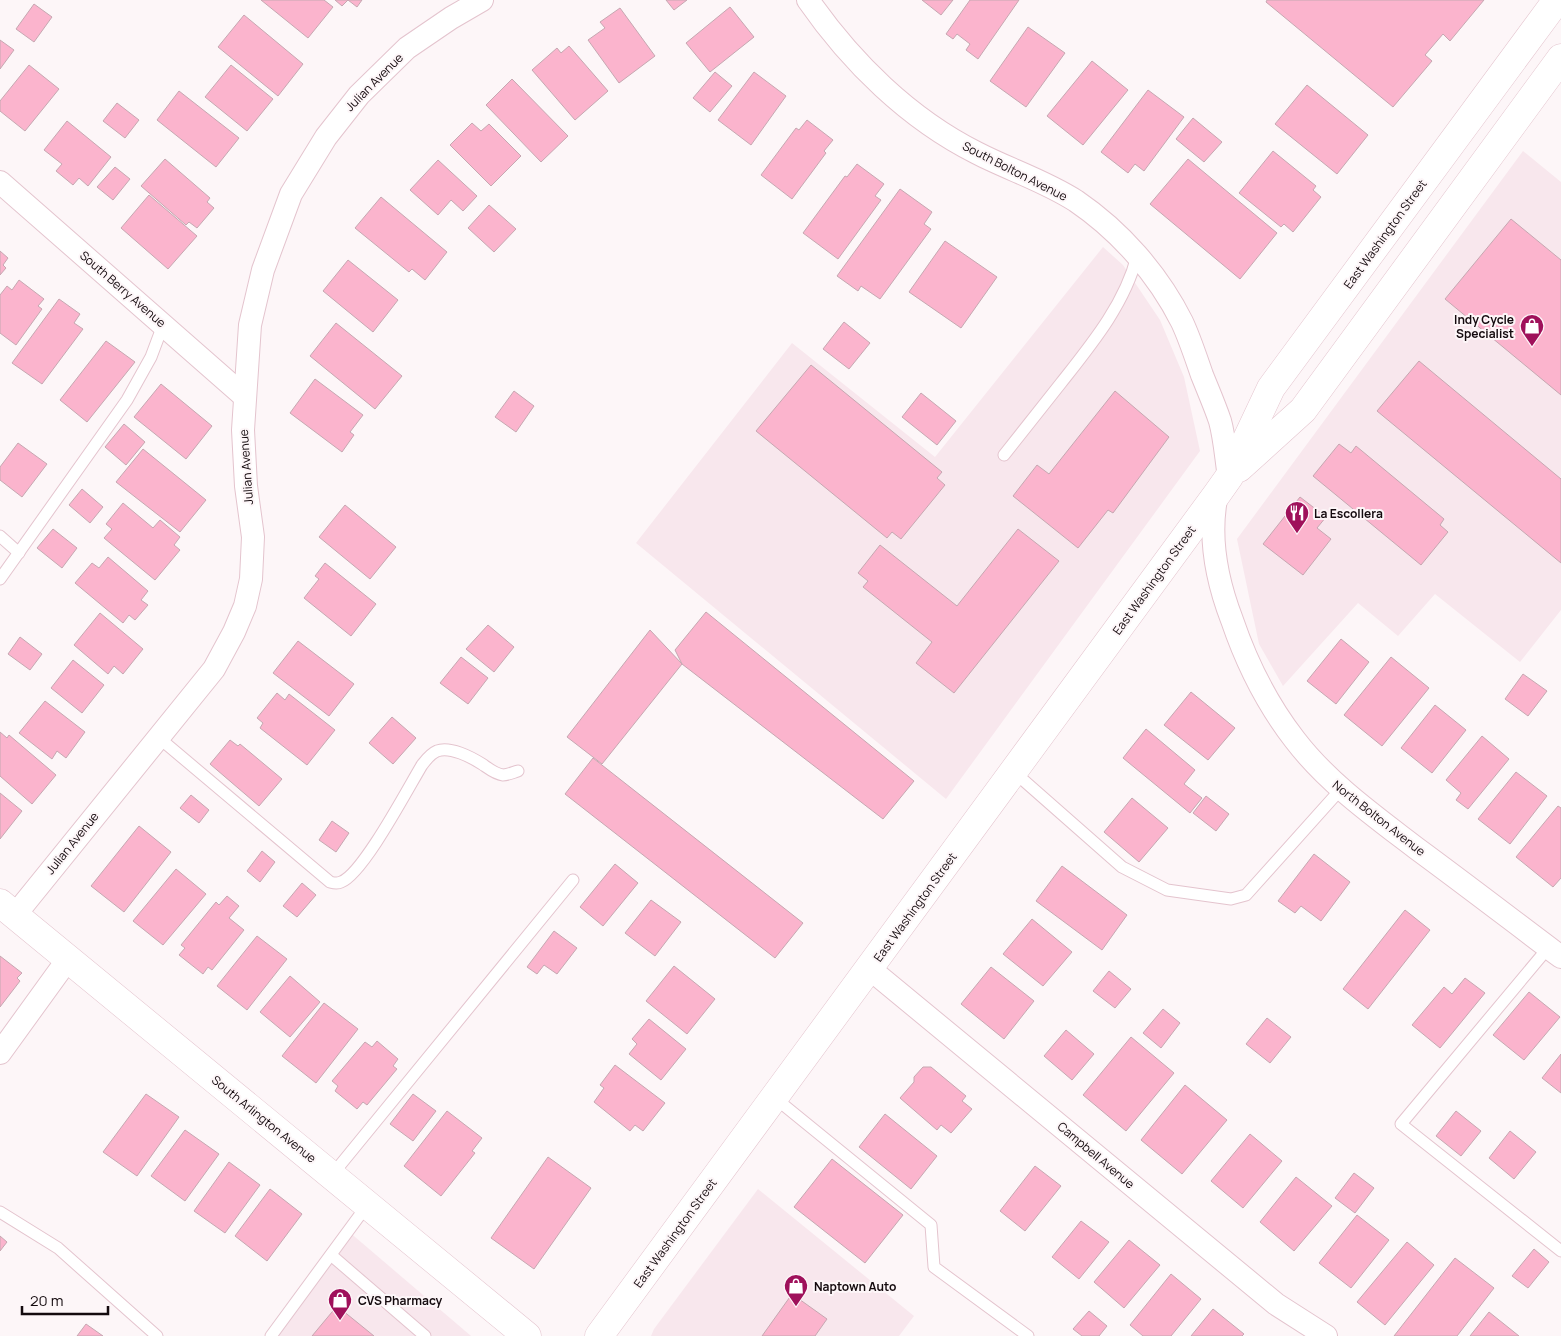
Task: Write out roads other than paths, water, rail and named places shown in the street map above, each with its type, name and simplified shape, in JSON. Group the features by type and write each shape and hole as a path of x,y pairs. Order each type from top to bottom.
{"main road":[{"name":"East Washington Street","path":"600,1336 1223,486 1271,388 1557,0"},
{"name":"East Washington Street","path":"1223,486 1303,410 1561,58"},
{"name":"South Arlington Avenue","path":"7,909 527,1336"}],"street":[{"name":"Julian Avenue","path":"7,909 158,737 214,669 234,632 245,606 251,579 253,537 243,452 250,325 263,270 291,194 326,136 359,95 407,48 451,18 482,0"},
{"name":"South Bolton Avenue","path":"808,0 857,62 918,116 977,153 1041,181 1076,202 1098,218 1137,256 1161,287 1182,322 1220,421 1223,486"},
{"name":"South Berry Avenue","path":"0,182 245,397"},
{"name":"North Bolton Avenue","path":"1223,486 1214,509 1213,526 1217,567 1227,609 1246,659 1280,720 1313,761 1341,789 1364,808 1557,946"},
{"path":"0,1053 68,959"},
{"name":"Campbell Avenue","path":"870,969 1276,1304 1297,1329 1326,1336"}],"lane":[{"path":"1004,455 1078,362 1105,323 1132,276 1137,256"},
{"path":"0,579 127,400 151,358 163,325"},
{"path":"0,536 18,553"},
{"path":"158,737 330,882 335,884 342,882 350,876 368,855 422,765 428,757 436,752 445,750 468,757 504,775 518,771"},
{"path":"1014,772 1122,867 1167,890 1231,900 1246,895 1341,789"},
{"path":"332,1175 574,880"},
{"path":"1557,946 1401,1124 1561,1251"},
{"path":"775,1098 931,1225 934,1267 1028,1336"},
{"path":"271,1336 368,1204"},
{"path":"0,1212 58,1248 157,1336"},
{"path":"331,1255 425,1336"}],"place":[{"name":"Indy Cycle Specialist","path":"1532,347"},
{"name":"La Escollera","path":"1297,534"},
{"name":"Naptown Auto","path":"796,1307"},
{"name":"CVS Pharmacy","path":"340,1321"}]}
